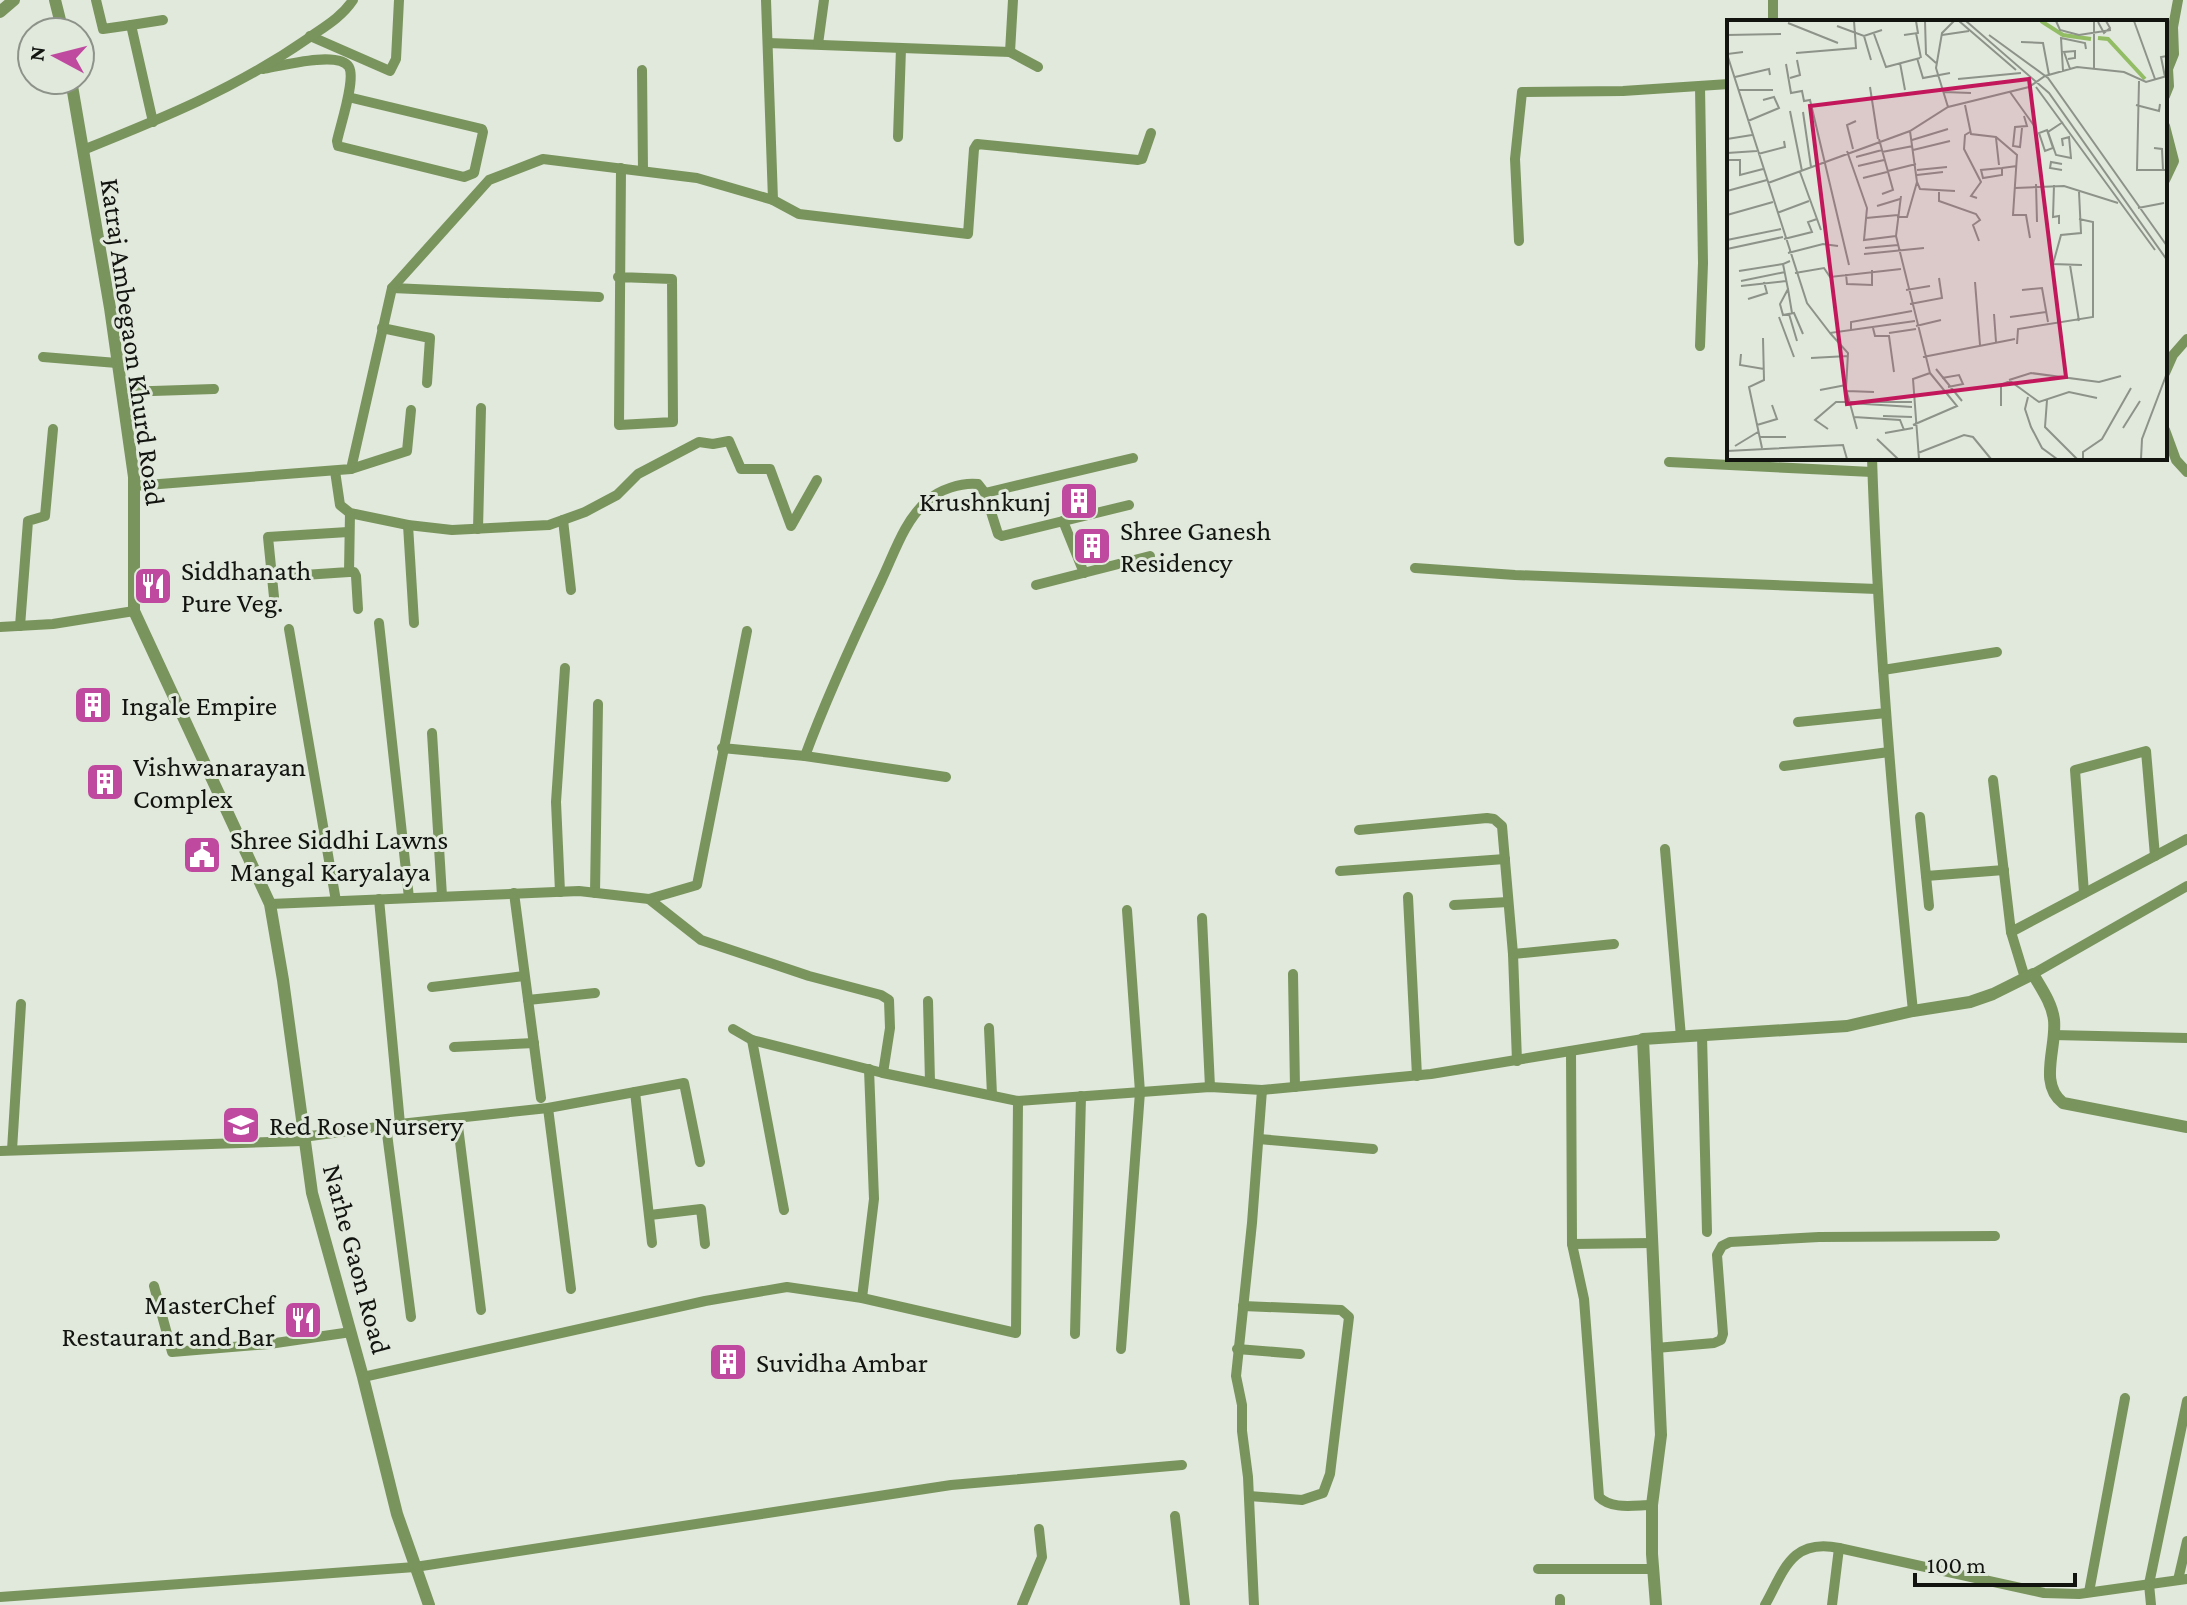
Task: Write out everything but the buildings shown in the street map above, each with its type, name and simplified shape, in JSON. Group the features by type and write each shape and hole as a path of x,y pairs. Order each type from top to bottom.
{"street":[{"path":"0,12 14,0"},
{"path":"96,0 103,29 163,20"},
{"path":"83,150 200,102 263,69 345,11 353,0"},
{"path":"310,36 390,71 396,59 399,0"},
{"path":"766,0 773,200"},
{"path":"818,44 824,0"},
{"path":"1010,52 1013,0"},
{"path":"2167,91 2168,69 2174,54 2173,27 2178,0"},
{"path":"131,25 153,122"},
{"path":"768,43 1010,52 1038,67"},
{"path":"898,137 901,48"},
{"path":"263,69 325,58 342,61 350,71 338,146 464,177 474,173 482,129 348,97"},
{"path":"642,70 643,171"},
{"path":"1519,241 1515,159 1522,92 1727,84"},
{"path":"1700,87 1703,263 1700,346"},
{"name":"Katraj Ambegaon Khurd Road","path":"74,96 122,392 134,486 134,611"},
{"path":"351,469 392,288 489,180 543,159 697,178 773,200 799,214 968,234 974,149 977,144 1138,160 1142,159 1151,133"},
{"path":"2167,134 2174,161 2167,176"},
{"path":"618,277 672,279 673,422 619,425 618,277 621,168"},
{"path":"392,288 599,297"},
{"path":"382,328 430,338 427,383"},
{"path":"2167,368 2173,355 2187,339"},
{"path":"43,357 117,363"},
{"path":"122,392 214,389"},
{"path":"478,529 481,408"},
{"path":"134,486 351,469 407,451 411,410"},
{"path":"20,626 28,521 45,516 53,429"},
{"path":"2167,435 2176,460 2187,472"},
{"path":"335,471 340,505 350,513 452,530 549,525 585,512 617,495 638,474 699,442 713,444 729,441 741,469 770,469 791,526 817,480"},
{"path":"985,493 1133,458"},
{"path":"1872,460 1886,713 1913,1011"},
{"path":"1669,462 1872,472"},
{"path":"805,756 849,649 904,531 927,500 945,490 970,483 978,484 985,493 998,534 1002,536 1129,505"},
{"path":"349,572 350,513"},
{"path":"563,520 571,590"},
{"path":"1063,521 1084,573"},
{"path":"408,525 414,623"},
{"path":"274,597 268,537 348,532"},
{"path":"1036,585 1150,556"},
{"path":"1415,568 1515,575 1877,589"},
{"path":"289,576 354,572 358,609"},
{"path":"0,627 53,624 134,611"},
{"name":"Narhe Gaon Road","path":"134,611 270,904 312,1193 397,1514 429,1605"},
{"path":"379,623 409,898"},
{"path":"289,629 336,901"},
{"path":"270,904 560,892 649,899 697,885 747,631"},
{"path":"1883,670 1997,652"},
{"path":"560,892 556,802 565,668"},
{"path":"595,893 598,704"},
{"path":"1798,722 1886,713"},
{"path":"432,733 442,896"},
{"path":"722,748 805,756 946,777"},
{"path":"2084,893 2075,770 2146,751 2155,856"},
{"path":"1784,766 1889,752"},
{"path":"1993,780 2011,932 2029,976 2050,1005 2054,1021 2050,1084 2055,1097 2063,1103 2187,1127"},
{"path":"1920,817 1929,906"},
{"path":"1359,830 1494,819 1502,826 1513,954 1517,1061"},
{"path":"2011,932 2187,839"},
{"path":"1665,849 1681,1037"},
{"path":"1340,871 1505,859"},
{"path":"1926,876 2004,870"},
{"path":"733,1029 752,1040 883,1073 1018,1101 1210,1087 1262,1090 1417,1076 1643,1039 1822,1029 1970,1002 2029,976 2186,891"},
{"path":"514,893 541,1098"},
{"path":"1408,897 1417,1076"},
{"path":"379,899 400,1124"},
{"path":"649,899 701,940 889,1000 890,1028 883,1073"},
{"path":"1454,905 1508,902"},
{"path":"1121,1349 1140,1092 1127,910"},
{"path":"1202,918 1210,1087"},
{"path":"1513,954 1614,944"},
{"path":"1293,974 1295,1087"},
{"path":"432,987 524,976"},
{"path":"528,1000 595,993"},
{"path":"928,1001 930,1082"},
{"path":"21,1004 6,1150 303,1139 400,1124 548,1108 684,1083 700,1162"},
{"path":"989,1028 992,1095"},
{"path":"2053,1035 2187,1038"},
{"path":"1702,1036 1707,1232"},
{"path":"1643,1039 1661,1435 1652,1505 1656,1605"},
{"path":"752,1040 784,1210"},
{"path":"454,1047 534,1043"},
{"path":"1571,1051 1572,1244 1584,1299 1599,1497 1614,1506 1652,1505"},
{"path":"862,1298 874,1199 869,1069"},
{"path":"1254,1605 1242,1405 1236,1376 1262,1090"},
{"path":"635,1092 652,1243"},
{"path":"1075,1334 1081,1096"},
{"path":"363,1377 705,1301 787,1287 862,1298 1016,1333 1018,1101"},
{"path":"548,1108 571,1289"},
{"path":"457,1118 481,1310"},
{"path":"386,1126 411,1317"},
{"path":"1259,1139 1373,1149"},
{"path":"650,1215 701,1209 705,1244"},
{"path":"1656,1348 1721,1340 1717,1255 1722,1246 1730,1242 1819,1237 1995,1236"},
{"path":"1572,1244 1652,1243"},
{"path":"154,1286 172,1352 269,1344 351,1332"},
{"path":"1243,1306 1341,1310 1349,1317 1330,1474 1323,1493 1302,1500 1249,1496"},
{"path":"1237,1349 1300,1354"},
{"path":"2089,1592 2125,1398"},
{"path":"2151,1605 2149,1584 2187,1401"},
{"path":"0,1597 415,1567 951,1485 1182,1465"},
{"path":"1175,1516 1185,1605"},
{"path":"1022,1605 1042,1557 1039,1529"},
{"path":"1765,1605 1793,1557 1816,1546 1839,1548 2044,1593 2089,1592 2182,1579 2187,1541"},
{"path":"1832,1605 1839,1548"},
{"path":"1538,1569 1653,1569"},
{"path":"2044,1593 2045,1605"}],"place":[{"name":"Krushnkunj","path":"1079,501"},
{"name":"Shree Ganesh Residency","path":"1092,546"},
{"name":"Siddhanath Pure Veg.","path":"153,586"},
{"name":"Ingale Empire","path":"93,705"},
{"name":"Vishwanarayan Complex","path":"105,782"},
{"name":"Shree Siddhi Lawns Mangal Karyalaya","path":"202,855"},
{"name":"Red Rose Nursery","path":"241,1125"},
{"name":"MasterChef Restaurant and Bar","path":"303,1320"},
{"name":"Suvidha Ambar","path":"728,1362"}]}
